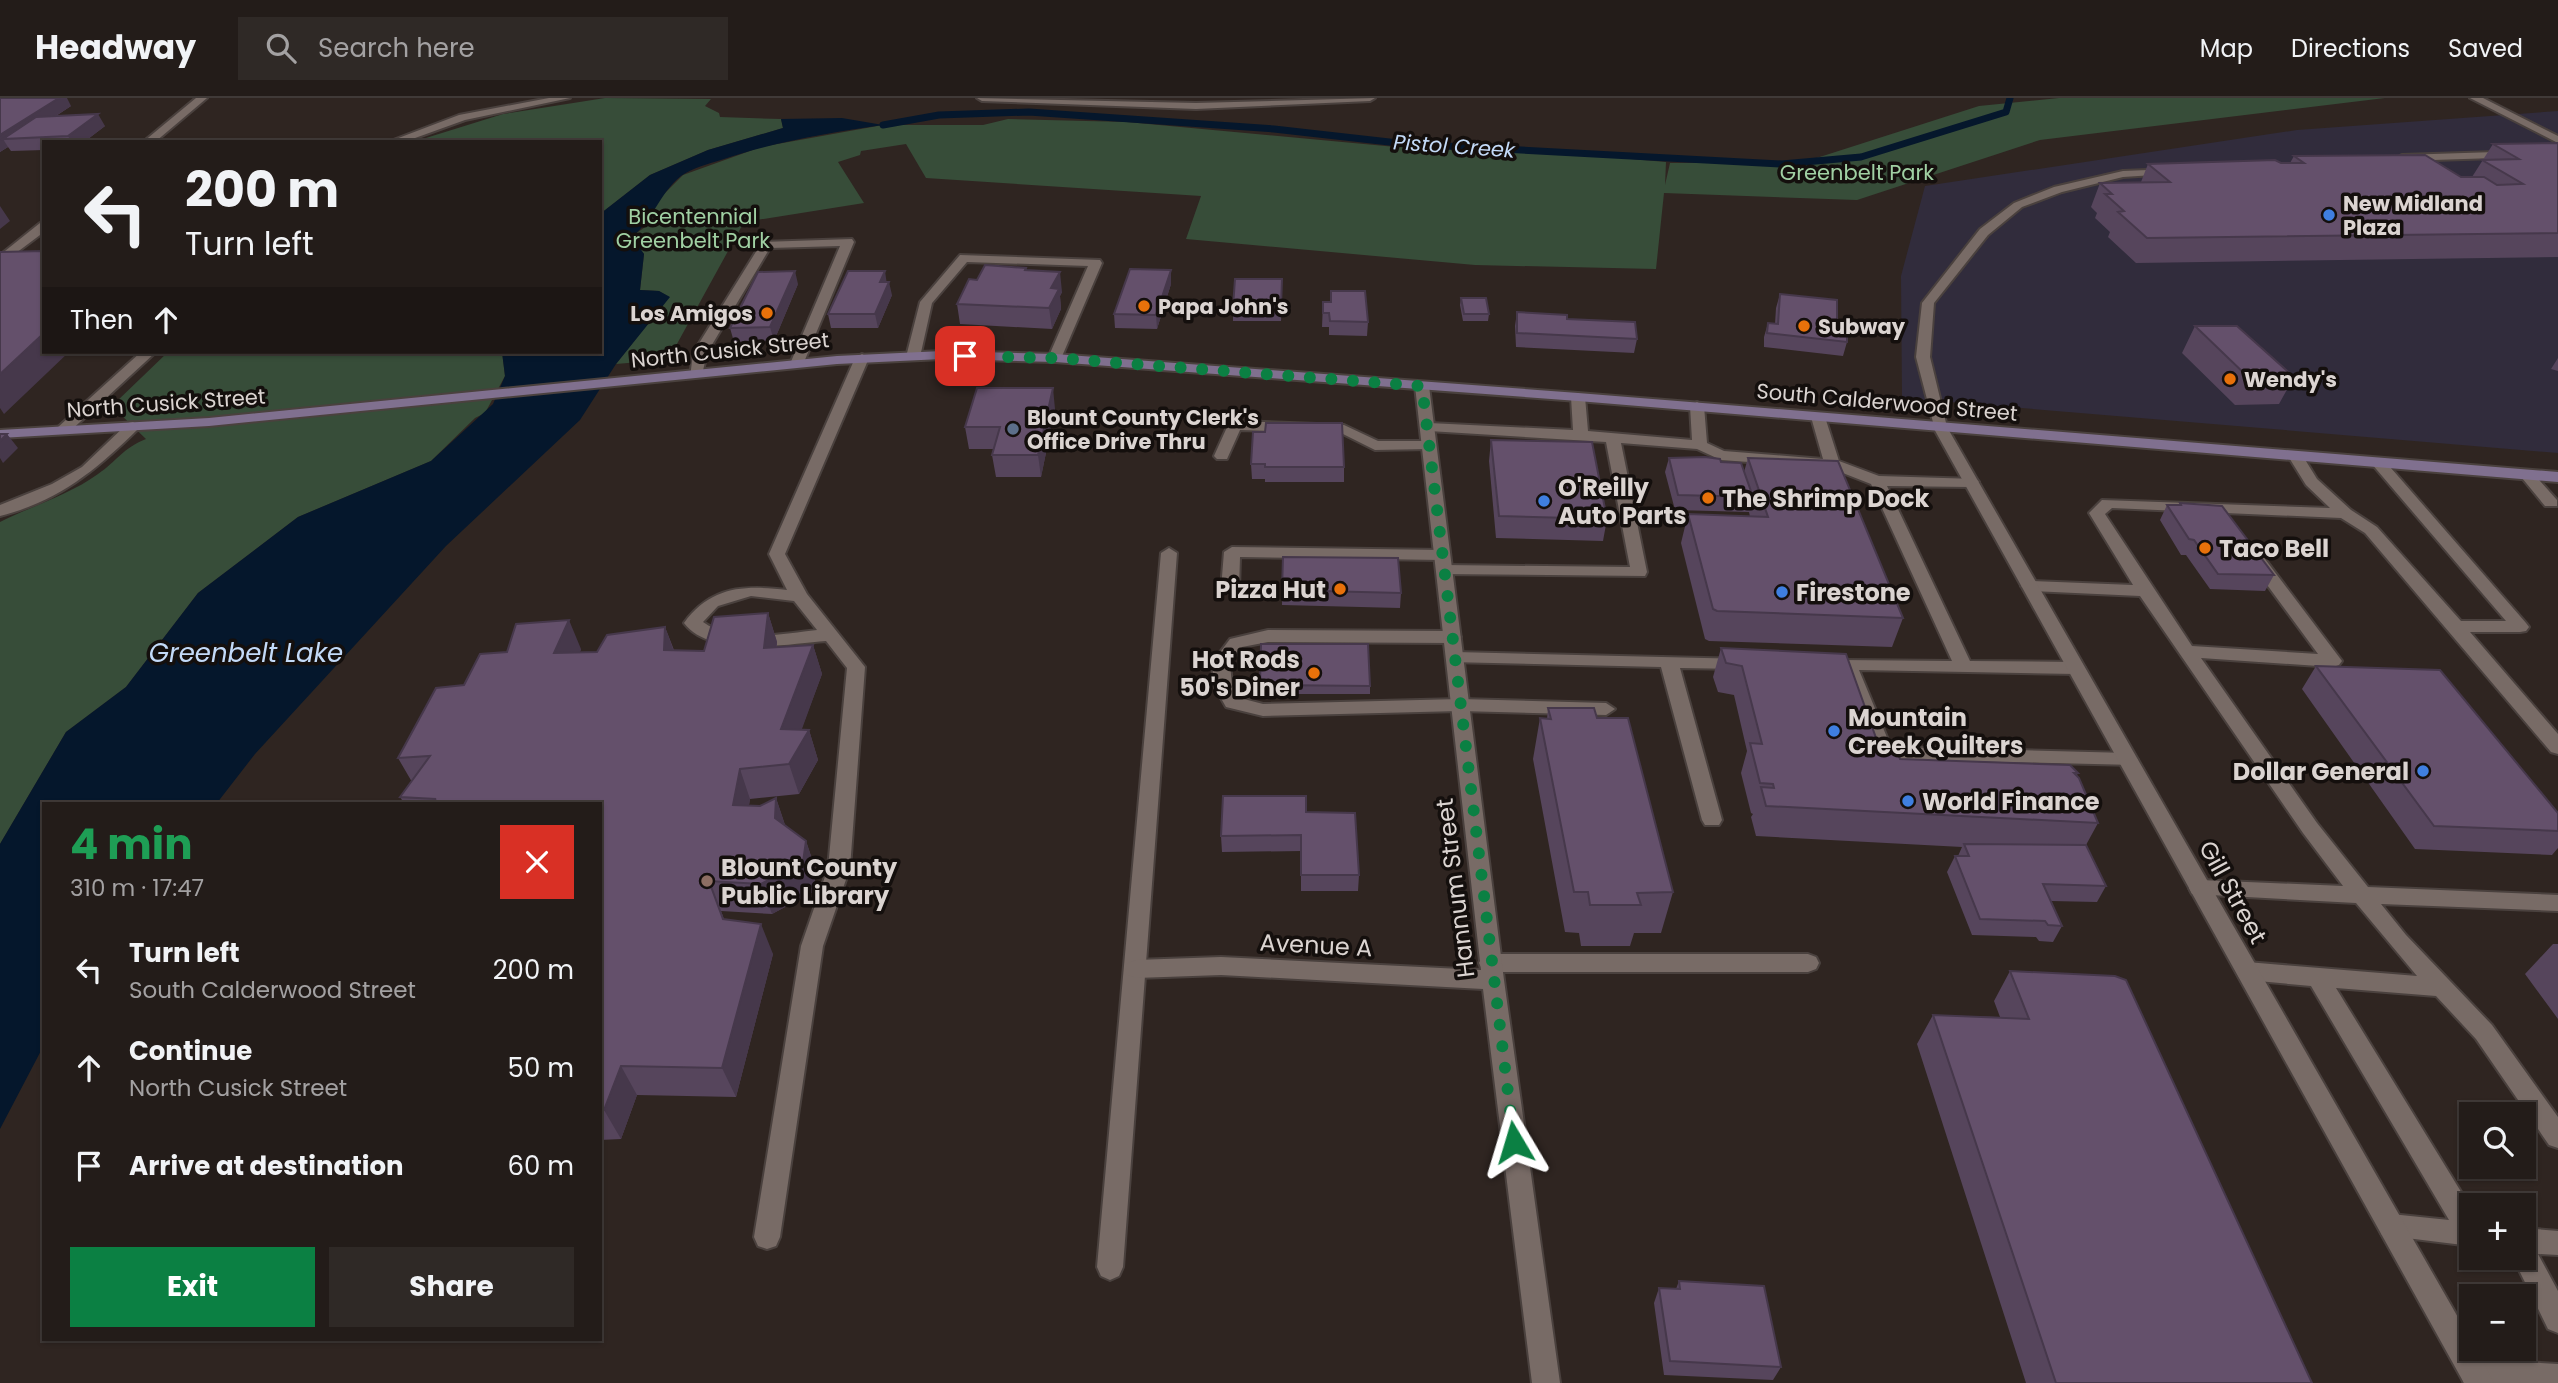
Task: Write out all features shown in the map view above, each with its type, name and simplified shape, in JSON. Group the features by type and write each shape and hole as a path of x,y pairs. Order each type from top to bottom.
{"main road":[{"name":"North Cusick Street","path":"0,434 444,401 862,358 1055,358 1213,370"},
{"name":"South Calderwood Street","path":"1213,370 1578,397 2558,478"}],"street":[{"path":"150,140 202,98"},
{"path":"399,140 463,117 565,98"},
{"path":"982,98 1196,106 1370,98"},
{"path":"2475,98 2558,140"},
{"path":"2388,159 2558,153"},
{"name":"Gill Street","path":"2179,171 2123,174 2058,189 2018,205 1984,232 1927,303 1923,357 1940,428 2477,1378"},
{"path":"0,261 42,228"},
{"path":"695,375 700,353 766,245 848,242 797,364"},
{"path":"913,357 926,302 964,258 1097,263 1055,358"},
{"path":"62,431 147,354"},
{"path":"767,1237 812,946 839,868 856,667 799,596 777,554 862,358"},
{"name":"Hannum Street","path":"1422,386 1492,972 1546,1383"},
{"path":"1578,397 1581,435"},
{"path":"1697,407 1700,444"},
{"path":"1818,417 1832,464"},
{"path":"1222,456 1236,425 1344,429 1376,446 1429,436 1581,435 1700,444 1721,455 1832,464 1877,481 1971,482"},
{"path":"0,511 58,488 86,470 133,426"},
{"path":"1230,589 1232,552 1639,572 1614,438"},
{"path":"2296,457 2311,482 2345,513 2371,530 2558,747"},
{"path":"2379,463 2520,627 2456,626"},
{"path":"2526,475 2556,506"},
{"path":"1877,481 1964,667"},
{"path":"2345,513 2108,503 2098,513 2145,591 2310,828 2398,942 2484,1032 2558,1137"},
{"path":"2189,651 2333,661 2217,507"},
{"path":"1110,1267 1169,553"},
{"path":"2030,586 2145,591"},
{"path":"799,596 750,592 712,601 694,623 703,633 725,640 831,635"},
{"path":"1606,709 1460,705 1263,710 1233,703 1223,686 1221,663 1236,643 1257,638 1670,662 1765,663"},
{"path":"1670,662 1712,820"},
{"path":"2076,668 1840,664 1884,754 2128,760"},
{"path":"2200,888 2558,903"},
{"name":"Avenue A","path":"1136,969 1221,966 1492,972 1808,963"},
{"path":"2247,971 2441,987"},
{"path":"2318,978 2459,1213"},
{"path":"2391,1226 2459,1232"},
{"path":"2536,1241 2558,1243"},
{"path":"2532,1270 2558,1319"},
{"path":"2477,1378 2558,1378"}],"shaded area":[{"path":"2558,111 2558,453 1902,398 1901,276 1925,186 2297,130"}],"green space":[{"name":"Bicentennial Greenbelt Park","path":"605,98 711,99 705,106 719,113 720,117 781,119 783,128 708,150 650,175 602,212 602,140 419,140 503,114"},
{"name":"Greenbelt Park","path":"2059,98 2385,98 2040,140 1857,200 1664,193 1656,269 1475,265 1186,239 1201,196 926,178 906,144 861,151 860,155 838,162 864,203 744,222 672,353 663,360 616,364 669,297 659,291 640,290 644,254 631,237 648,225 656,202 683,175 761,147 883,125 983,125 1008,119 1127,122 1396,147 1550,152 1666,162 1665,185 1670,163 1801,163 1979,106"},
{"path":"166,354 502,354 505,376 485,413 475,418 431,461 298,517 198,593 126,687 66,732 0,844 0,522 87,481 131,446 146,439 117,411 115,403"}],"water":[{"name":"Greenbelt Lake","path":"842,118 883,125 761,148 695,168 673,183 646,223 632,237 644,254 640,290 659,291 670,297 616,364 580,420 446,546 255,754 218,802 42,802 42,1049 0,1129 0,844 66,732 126,687 198,593 298,517 431,461 493,404 505,376 502,354 602,354 602,212 650,175 708,150 783,128 781,119"}],"building":[{"path":"0,98 59,98 0,135"},
{"path":"98,114 68,136 3,139 36,117"},
{"name":"New Midland Plaza","path":"2558,143 2558,233 2147,238 2118,212 2124,211 2105,194 2112,194 2100,183 2170,182 2148,164 2275,160 2281,163 2304,163 2294,156 2425,155 2461,177 2484,177 2497,185 2523,184 2482,160 2519,159 2493,144"},
{"path":"42,251 42,335 0,374 0,252"},
{"path":"985,265 1060,272 1051,288 1059,289 1049,308 957,304 969,279 977,280"},
{"name":"Papa John's","path":"1130,269 1171,270 1156,315 1114,314"},
{"path":"795,271 770,327 730,328 758,272"},
{"path":"848,271 885,271 880,282 889,282 875,314 828,314"},
{"path":"1235,279 1282,279 1281,307 1233,307"},
{"path":"1331,291 1365,291 1368,322 1330,321 1329,313 1323,313 1323,302 1331,302"},
{"path":"1780,294 1837,300 1837,331 1847,332 1847,342 1767,333 1768,323 1778,324"},
{"path":"1461,298 1486,298 1489,314 1464,314"},
{"path":"1517,312 1567,315 1567,319 1635,322 1637,339 1517,333"},
{"path":"2195,326 2237,326 2294,377 2249,378"},
{"path":"977,388 1053,388 1038,455 992,455 1000,427 965,427"},
{"path":"1266,423 1342,423 1344,467 1265,467 1265,464 1251,464 1253,432 1265,432"},
{"name":"O'Reilly Auto Parts","path":"1491,440 1592,442 1607,519 1499,516"},
{"path":"1669,458 1720,459 1721,462 1741,463 1753,497 1678,495"},
{"name":"Firestone","path":"1748,458 1838,461 1903,618 1713,609 1688,514 1768,517"},
{"path":"2180,503 2222,506 2274,575 2218,574 2194,540 2189,539 2167,505 2181,505"},
{"path":"1283,557 1398,558 1401,593 1282,590"},
{"name":"Blount County Public Library","path":"768,613 764,648 813,645 781,729 809,730 789,764 740,769 733,805 760,806 776,798 775,818 806,841 803,862 761,884 709,881 723,919 761,924 722,1068 621,1066 602,1110 602,802 429,802 436,799 400,797 430,756 398,758 436,688 464,685 480,654 507,652 516,624 569,620 554,653 597,652 607,635 665,627 664,650 704,651 714,617"},
{"name":"Hot Rods 50's Diner","path":"1261,644 1368,644 1370,686 1260,685"},
{"path":"1721,648 1846,654 1880,749 1897,750 1900,759 2070,765 2078,773 2074,773 2079,778 2098,823 1766,806 1761,787 1774,788 1773,784 1760,783 1750,743 1762,744 1742,666 1726,663"},
{"name":"Dollar General","path":"2316,666 2440,670 2558,813 2558,831 2434,826"},
{"path":"1548,708 1594,708 1597,718 1628,718 1673,892 1637,893 1641,905 1590,905 1588,892 1574,892 1540,718 1551,719"},
{"path":"1223,796 1306,796 1306,812 1355,813 1359,875 1301,875 1301,835 1221,836"},
{"path":"1964,844 2086,845 2106,886 2043,884 2062,926 2048,925 2045,921 1980,919 1955,856 1969,856"},
{"path":"2010,971 2115,976 2126,980 2312,1383 2056,1383 1933,1015 2029,1019"},
{"path":"1679,1281 1764,1286 1781,1367 1670,1361 1659,1288 1680,1289"}],"waterway":[{"name":"Pistol Creek","path":"883,125 939,115 1029,112 1274,129 1407,144 1782,164 1861,157 2006,112 2010,98"}],"place":[{"name":"New Midland Plaza","path":"2329,215"},
{"name":"Papa John's","path":"1144,306"},
{"name":"Los Amigos","path":"767,313"},
{"name":"Subway","path":"1804,326"},
{"name":"Wendy's","path":"2230,379"},
{"name":"Blount County Clerk's Office Drive Thru","path":"1013,429"},
{"name":"The Shrimp Dock","path":"1708,498"},
{"name":"O'Reilly Auto Parts","path":"1544,501"},
{"name":"Taco Bell","path":"2205,548"},
{"name":"Pizza Hut","path":"1340,589"},
{"name":"Firestone","path":"1782,592"},
{"name":"Hot Rods 50's Diner","path":"1314,673"},
{"name":"Mountain Creek Quilters","path":"1834,731"},
{"name":"Dollar General","path":"2423,771"},
{"name":"World Finance","path":"1908,801"},
{"name":"Blount County Public Library","path":"707,881"}],"route":[{"path":"965,356 1055,358 1422,386 1514,1142"}]}
